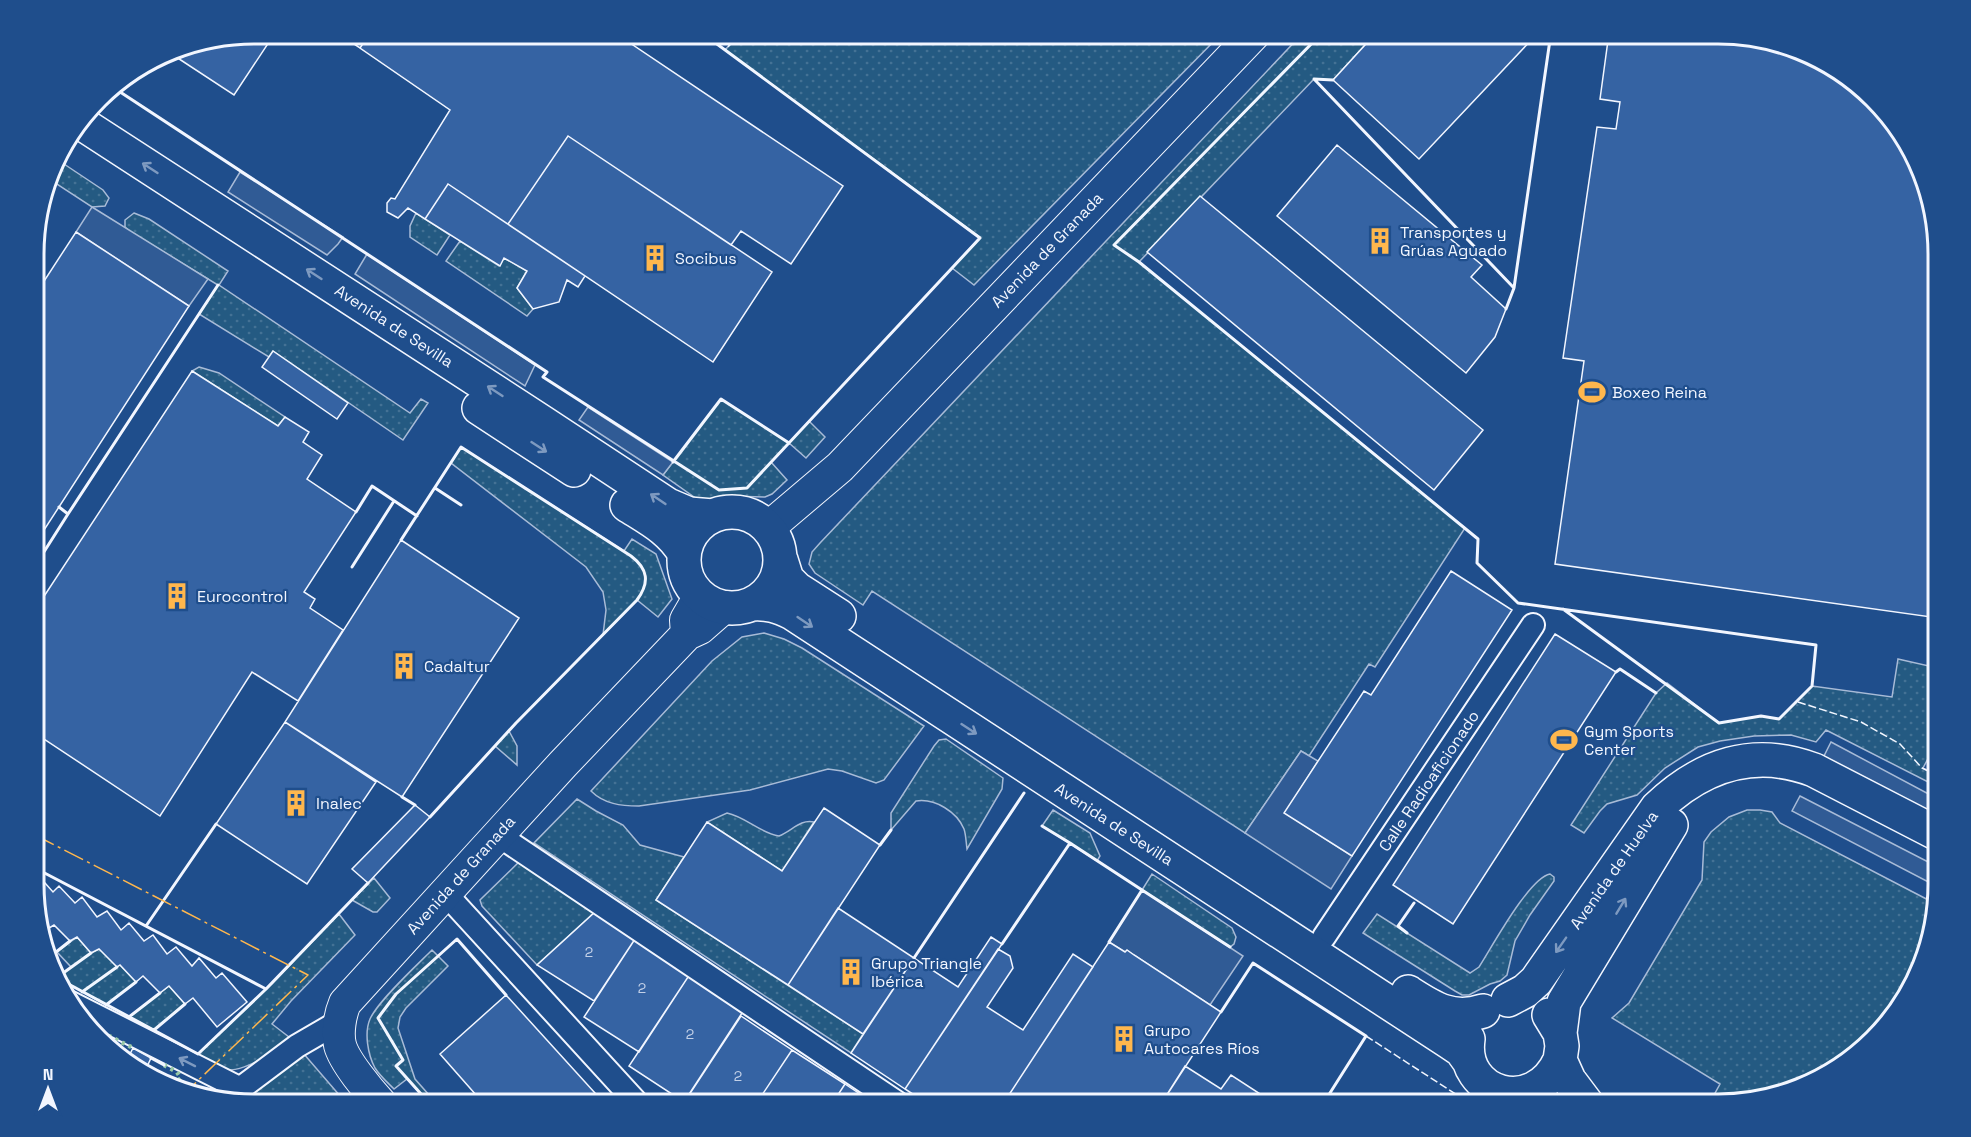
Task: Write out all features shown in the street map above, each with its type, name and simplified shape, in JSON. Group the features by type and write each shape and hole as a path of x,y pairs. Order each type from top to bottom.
{"main road":[{"name":"Avenida de Sevilla","path":"87,127 668,506 689,514 712,516"},
{"name":"Avenida de Sevilla","path":"75,144 668,531 678,541 684,553"},
{"path":"726,512 739,512 752,516 776,545 778,574 773,586 764,597 725,602 687,576 684,553 688,541 694,531 712,516 726,512"},
{"name":"Avenida de Sevilla","path":"776,545 787,579 797,589 1429,1006 1452,1015 1470,1015 1495,1006"},
{"name":"Avenida de Sevilla","path":"725,602 766,603 780,606 792,613 1449,1042 1461,1050 1469,1060"},
{"name":"Avenida de Huelva","path":"1495,1006 1526,991 1536,981 1657,808 1676,790 1703,774 1750,760 1770,759 1794,762 1927,828"},
{"name":"Avenida de Huelva","path":"1560,1046 1564,1002 1668,828 1696,800 1715,789 1753,779 1793,782 1811,788 1927,850"},
{"path":"1507,1093 1484,1083 1475,1073 1469,1060 1467,1047 1469,1034 1474,1022 1495,1006 1528,1002 1546,1011 1554,1021 1569,1080 1579,1093"},
{"path":"1534,1093 1555,1072 1560,1046"}],"street":[{"name":"Avenida de Granada","path":"776,545 822,500 840,467 1244,44"},
{"name":"Avenida de Granada","path":"340,1021 345,1003 562,764 687,634 686,620 725,602"},
{"name":"Calle Radioaficionado","path":"1324,936 1533,625"},
{"path":"498,835 882,1094"},
{"path":"445,893 629,1094"},
{"path":"89,1014 229,1092"},
{"path":"234,1093 297,1046 340,1021"},
{"path":"340,1021 339,1039 343,1053 372,1094"}],"shaded area":[{"path":"731,44 1211,44 974,285 952,268 980,237 725,50"},
{"path":"1293,44 1366,44 1333,80 1314,79 1139,262 1465,528 1375,667 1369,664 1309,756 1301,751 1245,833 872,591 863,605 815,573 809,564 812,552"},
{"path":"64,164 103,190 109,198 105,206 92,207 56,183"},
{"path":"240,172 343,237 327,255 228,192"},
{"path":"92,207 208,279 189,306 76,232"},
{"path":"134,213 149,219 228,271 219,285 410,413 421,399 428,403 403,440 273,351 269,357 199,314 218,285 129,231 125,227 125,220"},
{"path":"416,213 450,235 437,255 410,237 410,226"},
{"path":"460,241 499,266 504,258 527,271 517,288 533,309 527,316 446,261"},
{"path":"367,254 535,365 525,386 355,274"},
{"path":"199,367 219,373 285,417 278,426 192,371"},
{"path":"721,399 789,443 771,462 787,480 772,494 765,497 728,496 707,500 697,499 663,475"},
{"path":"588,407 673,462 663,475 579,420"},
{"path":"809,421 825,437 806,458 789,443"},
{"path":"461,447 624,551 632,539 656,554 672,599 658,617 637,600 603,635 606,610 603,592 586,567 451,463"},
{"path":"764,633 802,648 924,726 884,780 876,783 842,771 828,769 750,790 639,806 613,803 601,799 591,791 712,661 742,637"},
{"path":"1898,659 1927,666 1927,761 1923,768 1927,770 1927,781 1826,730 1816,742 1791,735 1754,736 1698,747 1665,768 1637,795 1607,804 1584,833 1571,825 1656,693 1667,683 1719,723 1761,716 1779,719 1812,686 1892,697"},
{"path":"509,731 517,746 517,765 495,746"},
{"path":"946,739 1003,778 1002,789 967,849 965,831 961,823 944,807 931,802 916,801 891,830 891,813 934,746 939,740"},
{"path":"1831,742 1927,793 1927,813 1823,758"},
{"path":"1301,751 1318,761 1285,813 1352,856 1331,889 1245,833"},
{"path":"1800,796 1927,861 1927,881 1792,811"},
{"path":"577,799 623,825 640,845 684,857 656,900 863,1034 851,1053 534,843"},
{"path":"1053,810 1090,833 1100,856 1097,861 1042,826"},
{"path":"1747,810 1772,812 1780,823 1927,899 1920,938 1912,964 1892,1000 1856,1041 1834,1058 1810,1072 1785,1082 1758,1089 1715,1093 1720,1084 1612,1018 1629,1003 1702,880 1704,842 1711,832 1729,817"},
{"path":"727,813 779,836 804,822 814,822 782,871 707,822"},
{"path":"520,861 595,912 537,965 482,906 480,900"},
{"path":"1152,874 1232,928 1236,937 1234,944 1230,947 1142,890"},
{"path":"1550,874 1554,877 1554,881 1515,941 1507,975 1500,981 1469,995 1462,995 1455,991 1363,933 1377,914 1470,973 1479,967 1532,887 1541,878"},
{"path":"374,878 390,898 377,912 352,900"},
{"path":"1142,890 1243,956 1210,1005 1134,955 1109,942"},
{"path":"339,914 355,935 272,1024 289,1037 269,1054 244,1067 232,1070 219,1069 208,1064 198,1054 272,984"},
{"path":"77,937 91,953 99,949 120,965 136,982 106,1005 70,985 64,973 71,967 57,952"},
{"path":"432,950 448,966 406,1008 400,1017 398,1028 415,1079 428,1094 421,1094 407,1079 394,1089 375,1068 370,1057 367,1037 370,1019 398,983"},
{"path":"169,986 185,1004 154,1030 129,1017"},
{"path":"297,1046 338,1094 254,1094 235,1093"}],"building":[{"path":"268,44 234,95 178,58 226,45"},
{"path":"363,44 631,44 843,186 791,264 741,231 731,245 568,136 508,224 448,184 425,219 408,208 398,218 387,212 387,203 391,198 395,199 450,110 360,48"},
{"path":"1366,44 1528,44 1419,159 1333,80"},
{"path":"1608,44 1745,45 1798,59 1834,79 1875,115 1892,137 1906,161 1916,186 1927,240 1927,616 1555,564 1584,361 1563,358 1597,127 1616,129 1620,102 1600,99"},
{"name":"Socibus","path":"568,136 772,272 713,362 508,224"},
{"name":"Transportes y Grúas Aguado","path":"1337,145 1482,265 1471,277 1506,309 1495,337 1466,373 1277,216"},
{"path":"448,184 585,276 578,287 567,280 559,302 533,309 517,288 527,271 504,258 500,266 425,219"},
{"path":"1200,196 1483,430 1434,490 1147,252"},
{"path":"76,232 189,306 44,530 44,281"},
{"path":"273,351 348,403 337,419 262,367"},
{"name":"Eurocontrol","path":"192,371 278,426 285,417 309,432 303,442 322,455 307,479 356,512 304,592 315,599 310,608 343,630 298,701 252,672 160,816 44,739 44,596"},
{"name":"Cadaltur","path":"401,540 519,618 402,797 285,722"},
{"path":"1451,571 1512,610 1352,856 1284,813 1364,691 1371,695"},
{"path":"1555,634 1616,672 1453,924 1393,885"},
{"name":"Inalec","path":"285,722 376,782 307,884 216,824"},
{"path":"415,805 430,817 368,883 352,869"},
{"path":"824,808 880,845 788,985 656,900 707,822 782,871"},
{"path":"44,882 53,892 59,886 75,903 82,897 97,917 107,911 121,930 129,923 144,941 153,935 167,954 176,947 192,966 199,958 216,978 222,973 247,1002 217,1027 193,998 185,1004 169,986 160,993 143,976 136,982 120,965 117,967 99,949 91,953 77,937 70,941 54,925 49,928 45,911"},
{"name":"Grupo Triangle Ibérica","path":"838,908 914,958 863,1034 788,985"},
{"path":"595,912 635,939 594,1001 537,965"},
{"path":"991,937 1002,944 905,1089 851,1053 914,958 958,987"},
{"path":"635,939 690,974 639,1052 584,1017"},
{"name":"Grupo Autocares Ríos","path":"1109,942 1125,952 1127,950 1221,1012 1168,1093 1010,1093"},
{"path":"998,949 1010,956 1013,968 987,1007 1023,1030 1073,954 1093,967 1010,1093 912,1094 905,1089"},
{"path":"690,974 744,1010 689,1094 671,1094 629,1066"},
{"path":"506,995 596,1094 475,1094 440,1054"},
{"path":"741,1016 792,1050 763,1094 690,1094"},
{"path":"133,1048 151,1058 148,1065 130,1053"},
{"path":"792,1050 845,1084 839,1094 763,1094"},
{"path":"1185,1066 1221,1089 1231,1075 1259,1093 1168,1093"},
{"path":"845,1084 859,1094 839,1094"}],"hedge":[{"path":"111,1037 133,1048"},
{"path":"164,1065 177,1072 181,1078 179,1080"}],"fence":[{"path":"717,44 725,50 731,44"},
{"path":"1798,702 1861,722 1900,744 1927,770"},
{"path":"1366,1036 1454,1093"}],"wall":[{"path":"120,92 547,372 543,377 719,490 747,488 980,238 717,44"},
{"path":"1311,44 1114,245 1139,262 1478,539 1477,563 1518,603 1564,609"},
{"path":"1333,80 1314,79 1514,288 1549,44"},
{"path":"68,514 218,285"},
{"path":"1506,309 1514,288"},
{"path":"673,462 721,399 789,443"},
{"path":"401,540 461,447 631,556 641,566 645,576 644,587 637,600 516,723 430,817"},
{"path":"356,512 372,486 417,516"},
{"path":"435,488 461,505"},
{"path":"352,567 394,501"},
{"path":"44,552 68,514 59,507"},
{"path":"1564,609 1816,645 1812,686 1779,719 1761,716 1719,723 1564,609"},
{"path":"1616,672 1620,669 1656,693"},
{"path":"914,958 1024,793"},
{"path":"402,797 415,805"},
{"path":"146,926 216,824"},
{"path":"1002,944 1070,843 1042,826"},
{"path":"880,845 891,830"},
{"path":"1070,843 1142,890 1109,942"},
{"path":"44,873 266,989 198,1054 70,985"},
{"path":"266,989 368,883"},
{"path":"1142,890 1230,947"},
{"path":"1407,933 1398,926 1414,903"},
{"path":"421,1094 396,1066 403,1060 378,1018 396,994 457,939 506,995"},
{"path":"56,952 70,941"},
{"path":"64,973 91,953"},
{"path":"1221,1012 1253,963 1366,1036 1330,1093"},
{"path":"82,992 117,967"},
{"path":"106,1005 136,982"},
{"path":"129,1017 160,993"},
{"path":"154,1030 185,1004"},
{"path":"151,1058 164,1065"}],"power":[{"path":"44,840 308,975 194,1084"}],"place":[{"name":"Transportes y Grúas Aguado","path":"1380,241"},
{"name":"Socibus","path":"655,258"},
{"name":"Boxeo Reina","path":"1592,392"},
{"name":"Eurocontrol","path":"177,596"},
{"name":"Cadaltur","path":"404,666"},
{"name":"Gym Sports Center","path":"1564,740"},
{"name":"Inalec","path":"296,803"},
{"name":"Grupo Triangle Ibérica","path":"851,972"},
{"name":"Grupo Autocares Ríos","path":"1124,1039"}]}
